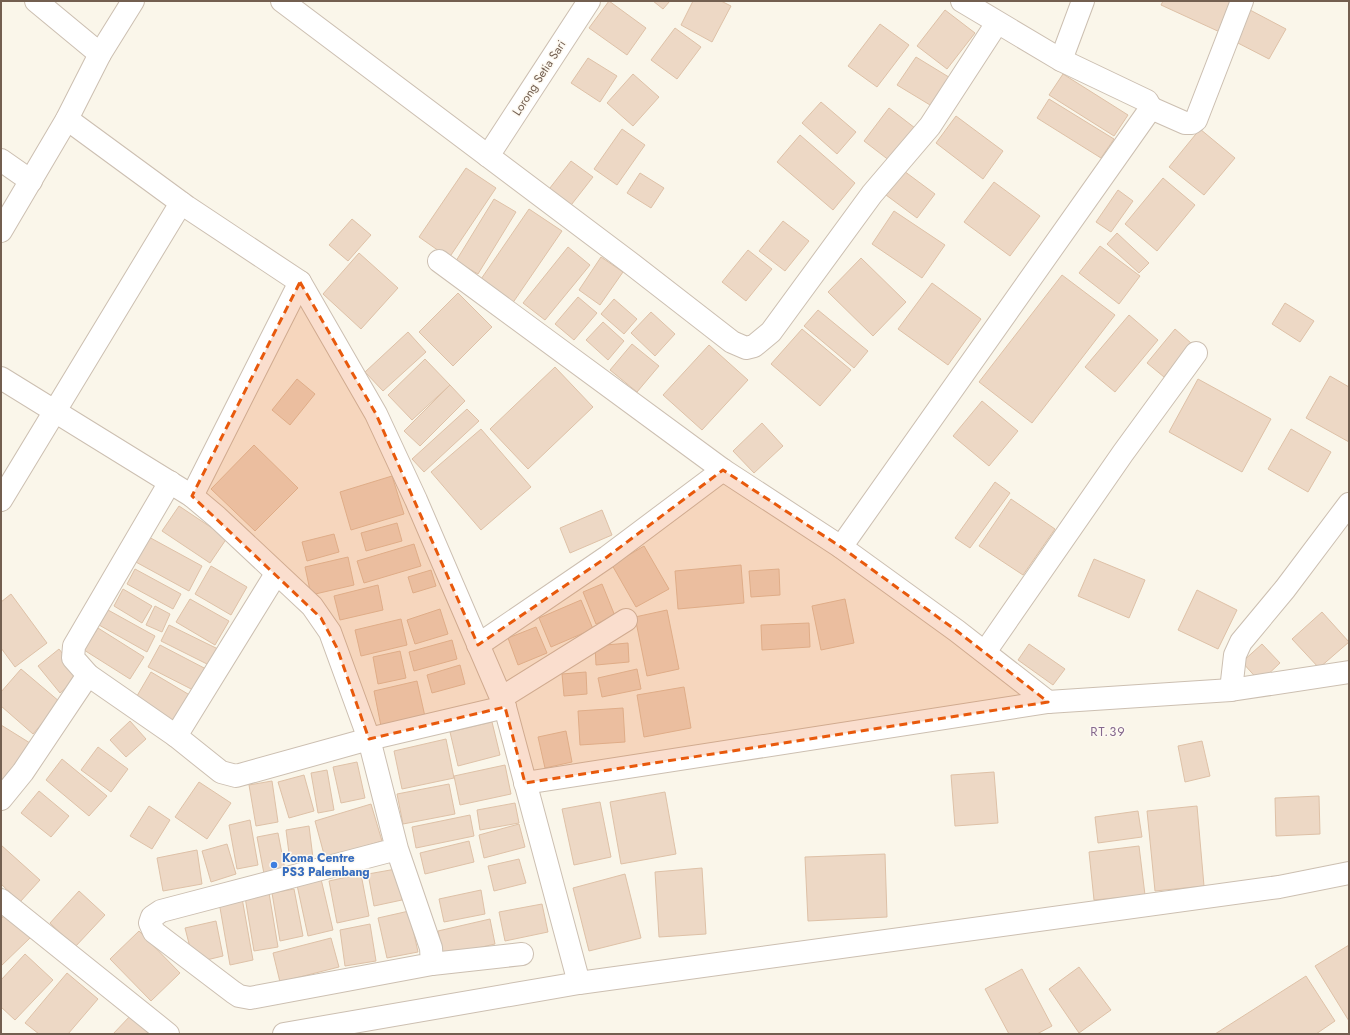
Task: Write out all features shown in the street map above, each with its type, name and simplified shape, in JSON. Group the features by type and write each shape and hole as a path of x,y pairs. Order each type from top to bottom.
{"street":[{"path":"36,1 100,54"},
{"path":"1,231 68,119 100,54 133,1"},
{"path":"282,1 732,342 746,348 754,346 771,332 872,194 930,126 997,23"},
{"name":"Lorong Setia Sari","path":"488,156 589,1"},
{"path":"962,1 1061,60 1147,101 1151,108 1186,123 1192,123 1196,120 1242,1"},
{"path":"1061,60 1083,1"},
{"path":"840,547 1151,108"},
{"path":"68,119 181,203 300,282 376,414 416,500 503,702 579,983"},
{"path":"1,160 31,180"},
{"path":"1,500 181,203"},
{"path":"439,261 723,470 840,547 985,652 1048,702"},
{"path":"192,496 300,282"},
{"path":"985,652 1119,460 1196,353"},
{"path":"1,378 192,496 312,606 330,632 370,739 397,849 431,948 432,964"},
{"path":"478,645 607,557 723,470"},
{"path":"170,482 74,646 73,658 88,675 176,736 222,772 233,776 503,702 626,620"},
{"path":"1232,690 1235,655 1241,642 1285,589 1349,504"},
{"path":"176,736 276,574"},
{"path":"525,783 1048,702 1232,690 1349,674"},
{"path":"1,800 23,772 88,675"},
{"path":"397,849 161,911 152,917 151,926 154,932 163,940 233,992 239,996 250,998 432,964 522,954"},
{"path":"284,1034 579,983 1279,887 1349,873"},
{"path":"1,900 168,1034"}],"highlighted area":[{"path":"300,282 376,414 478,645 607,557 723,470 841,547 957,631 1048,702 525,783 505,707 369,739 337,648 321,618 192,496"}],"building":[{"path":"609,1 646,28 627,55 589,28"},
{"path":"653,1 670,1 663,9"},
{"path":"693,1 721,1 731,6 712,42 681,25"},
{"path":"1163,1 1231,1 1222,33 1161,5"},
{"path":"945,10 975,33 947,69 917,46"},
{"path":"1250,10 1286,29 1269,59 1234,41"},
{"path":"880,24 909,45 877,87 848,66"},
{"path":"675,28 701,47 677,79 651,60"},
{"path":"916,57 952,79 935,108 897,85"},
{"path":"588,58 617,76 600,102 571,83"},
{"path":"633,74 659,97 633,126 607,103"},
{"path":"1063,74 1128,115 1114,136 1049,95"},
{"path":"1049,99 1114,139 1101,158 1037,118"},
{"path":"821,102 856,132 837,154 802,123"},
{"path":"889,108 915,128 890,161 864,141"},
{"path":"956,116 1003,151 983,179 936,143"},
{"path":"622,129 645,145 617,185 594,169"},
{"path":"1200,129 1235,158 1204,195 1169,167"},
{"path":"800,135 855,183 833,210 777,162"},
{"path":"571,161 593,177 568,209 546,193"},
{"path":"466,168 496,188 449,258 419,237"},
{"path":"904,171 935,194 917,218 886,195"},
{"path":"640,173 664,188 651,208 627,193"},
{"path":"1163,178 1195,205 1157,251 1125,224"},
{"path":"994,182 1040,216 1010,256 964,222"},
{"path":"1118,190 1133,201 1111,232 1096,222"},
{"path":"494,199 516,212 478,274 456,261"},
{"path":"529,209 562,231 512,304 479,282"},
{"path":"894,211 945,245 922,278 872,244"},
{"path":"352,219 371,235 348,261 329,245"},
{"path":"783,221 809,241 785,271 759,251"},
{"path":"1117,233 1149,263 1139,273 1107,244"},
{"path":"1100,246 1140,276 1119,304 1079,273"},
{"path":"568,247 590,265 545,320 523,303"},
{"path":"748,250 772,269 746,301 722,282"},
{"path":"359,253 398,288 361,329 323,294"},
{"path":"601,257 623,272 600,305 579,290"},
{"path":"861,258 906,302 873,336 828,292"},
{"path":"1062,275 1115,315 1032,423 979,382"},
{"path":"932,283 981,319 948,365 898,329"},
{"path":"458,293 492,327 453,366 419,332"},
{"path":"578,297 597,313 574,340 555,324"},
{"path":"614,299 637,319 624,334 601,314"},
{"path":"1285,303 1314,321 1300,342 1272,324"},
{"path":"818,310 868,351 854,368 804,326"},
{"path":"651,312 675,334 655,356 631,333"},
{"path":"1129,315 1158,340 1115,392 1085,367"},
{"path":"603,322 624,341 608,360 586,340"},
{"path":"802,329 851,370 820,406 771,364"},
{"path":"1175,329 1191,343 1164,377 1147,363"},
{"path":"408,332 426,352 383,391 365,372"},
{"path":"632,344 659,366 637,392 610,370"},
{"path":"709,345 748,380 702,430 663,395"},
{"path":"425,359 450,385 412,420 388,395"},
{"path":"555,367 593,407 528,469 490,429"},
{"path":"1330,376 1349,387 1349,442 1306,418"},
{"path":"297,379 315,394 290,425 272,410"},
{"path":"1198,379 1271,419 1242,472 1169,432"},
{"path":"450,385 465,401 420,446 404,431"},
{"path":"982,401 1018,431 989,466 953,436"},
{"path":"467,409 479,421 424,472 412,459"},
{"path":"762,423 783,446 754,473 733,451"},
{"path":"481,429 531,487 481,530 431,472"},
{"path":"1291,429 1331,452 1308,492 1268,469"},
{"path":"254,445 298,488 255,531 211,489"},
{"path":"392,476 404,514 351,530 340,492"},
{"path":"995,482 1010,493 970,548 955,538"},
{"path":"1011,499 1055,529 1023,575 979,546"},
{"path":"179,506 227,538 210,563 162,531"},
{"path":"602,510 612,535 570,553 560,528"},
{"path":"397,523 402,541 366,551 361,533"},
{"path":"334,534 339,552 307,561 302,542"},
{"path":"147,536 202,566 189,591 134,561"},
{"path":"414,544 421,566 364,583 357,561"},
{"path":"644,546 669,589 636,607 612,565"},
{"path":"348,557 354,585 311,595 305,567"},
{"path":"1094,559 1145,580 1129,618 1078,596"},
{"path":"741,565 744,603 678,609 675,571"},
{"path":"211,566 247,587 231,615 195,594"},
{"path":"135,569 181,594 173,609 127,584"},
{"path":"779,569 780,595 751,597 749,571"},
{"path":"431,570 436,586 413,593 408,577"},
{"path":"602,584 615,616 596,624 583,592"},
{"path":"378,585 383,610 340,620 334,596"},
{"path":"123,589 152,606 142,623 114,606"},
{"path":"1197,590 1237,610 1218,649 1178,630"},
{"path":"11,594 47,643 15,667 1,648 1,602"},
{"path":"190,599 229,621 215,645 176,622"},
{"path":"845,599 854,643 821,650 812,606"},
{"path":"581,600 593,629 551,647 539,618"},
{"path":"155,606 170,614 162,632 146,625"},
{"path":"440,609 448,634 415,644 407,620"},
{"path":"108,610 155,636 147,652 99,625"},
{"path":"667,610 679,669 647,676 635,617"},
{"path":"1322,612 1349,642 1319,668 1292,639"},
{"path":"401,619 407,645 361,656 355,630"},
{"path":"809,623 810,647 762,650 761,625"},
{"path":"169,625 218,649 209,665 161,641"},
{"path":"536,627 547,653 518,665 508,638"},
{"path":"98,628 144,657 130,679 84,650"},
{"path":"452,640 457,659 414,671 409,652"},
{"path":"628,643 629,662 596,665 595,646"},
{"path":"1029,644 1065,669 1053,685 1018,660"},
{"path":"1262,644 1280,663 1260,682 1242,662"},
{"path":"160,645 208,670 197,692 148,667"},
{"path":"59,649 80,676 60,693 38,666"},
{"path":"400,651 406,678 378,684 373,657"},
{"path":"460,665 465,684 432,693 427,675"},
{"path":"21,669 60,702 33,734 1,706 1,692"},
{"path":"637,669 641,689 602,697 598,678"},
{"path":"151,672 193,697 176,726 134,701"},
{"path":"586,672 587,694 564,696 562,674"},
{"path":"417,681 426,721 382,731 374,691"},
{"path":"684,687 691,728 644,737 637,695"},
{"path":"623,708 625,742 580,745 578,711"},
{"path":"130,721 146,739 126,757 110,740"},
{"path":"492,722 500,755 458,766 450,732"},
{"path":"1,725 30,743 5,785 1,783"},
{"path":"566,731 572,762 545,768 538,737"},
{"path":"446,739 454,778 402,789 394,751"},
{"path":"1202,741 1210,776 1185,782 1178,746"},
{"path":"98,747 128,769 111,792 81,770"},
{"path":"62,759 107,796 89,816 46,780"},
{"path":"357,762 365,798 341,803 333,767"},
{"path":"505,765 511,794 460,805 454,776"},
{"path":"327,770 334,810 318,813 311,773"},
{"path":"994,772 998,823 955,826 951,775"},
{"path":"304,775 314,811 289,818 278,782"},
{"path":"272,781 278,822 256,826 249,785"},
{"path":"199,782 231,803 207,839 175,817"},
{"path":"449,784 455,814 403,824 397,794"},
{"path":"39,791 69,816 51,837 21,813"},
{"path":"665,792 676,854 621,864 610,802"},
{"path":"1319,796 1320,834 1276,836 1275,798"},
{"path":"600,802 611,857 574,865 562,809"},
{"path":"515,803 519,823 480,830 477,810"},
{"path":"371,804 382,841 325,858 315,821"},
{"path":"149,806 170,820 152,849 130,836"},
{"path":"1197,806 1204,886 1155,891 1147,811"},
{"path":"1138,811 1142,837 1098,843 1095,817"},
{"path":"470,815 474,836 416,848 412,827"},
{"path":"250,820 258,865 237,869 229,825"},
{"path":"519,824 525,847 484,858 479,835"},
{"path":"309,826 313,858 290,861 286,830"},
{"path":"278,833 286,875 265,879 257,837"},
{"path":"469,841 474,862 425,874 420,853"},
{"path":"227,844 236,874 211,882 202,851"},
{"path":"1,845 40,880 20,902 1,884"},
{"path":"1139,846 1145,895 1094,900 1089,852"},
{"path":"197,850 202,884 163,891 157,858"},
{"path":"885,854 887,917 808,921 805,857"},
{"path":"519,859 526,883 494,891 488,866"},
{"path":"702,868 706,934 659,937 655,872"},
{"path":"396,869 402,900 374,906 368,874"},
{"path":"361,874 369,916 337,923 329,881"},
{"path":"625,874 641,938 589,951 573,888"},
{"path":"321,879 333,930 308,936 297,885"},
{"path":"268,887 278,947 254,951 244,891"},
{"path":"294,889 303,936 280,941 272,893"},
{"path":"481,890 485,914 444,922 439,899"},
{"path":"79,891 105,915 75,947 50,923"},
{"path":"242,898 253,960 230,965 219,902"},
{"path":"542,904 548,932 505,941 499,912"},
{"path":"409,911 418,952 387,958 378,918"},
{"path":"6,913 30,938 1,966 1,919"},
{"path":"490,919 495,944 443,956 438,931"},
{"path":"216,921 223,956 194,963 185,928"},
{"path":"370,924 376,961 345,966 340,930"},
{"path":"139,931 180,973 151,1001 110,959"},
{"path":"331,938 339,967 280,982 273,953"},
{"path":"1349,945 1349,1021 1315,966"},
{"path":"25,954 53,980 15,1020 1,1007 1,980"},
{"path":"1079,967 1111,1010 1079,1033 1049,989"},
{"path":"1022,969 1052,1026 1037,1034 1009,1034 985,989"},
{"path":"67,973 98,999 68,1034 39,1034 25,1023"},
{"path":"1306,976 1335,1021 1316,1034 1215,1034"},
{"path":"131,1015 152,1034 113,1034"}],"place":[{"name":"Koma Centre PS3 Palembang","path":"274,865"}],"district":[{"name":"RT.39","path":"1108,731"}]}
